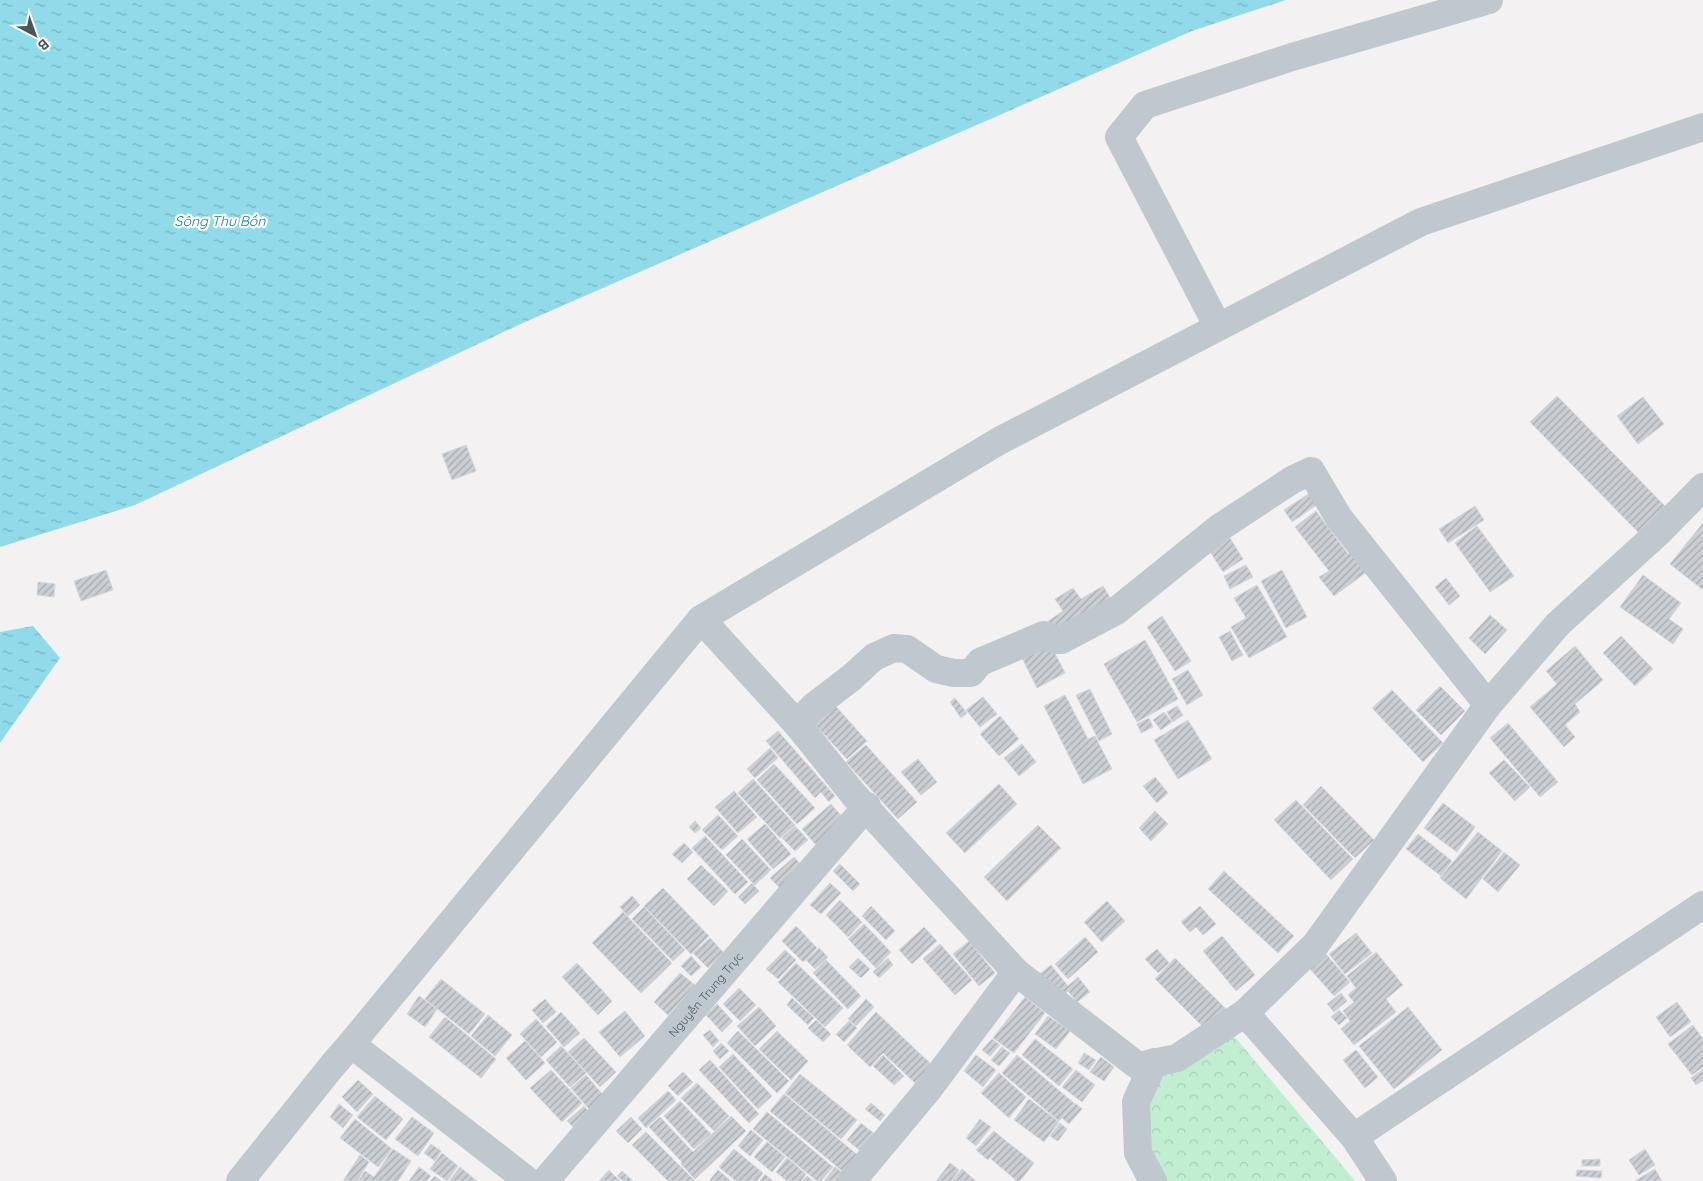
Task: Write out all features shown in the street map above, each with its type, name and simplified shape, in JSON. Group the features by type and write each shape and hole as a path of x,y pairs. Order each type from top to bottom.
{"street":[{"path":"1218,327 1119,137 1145,105 1292,57 1489,0"},
{"path":"240,1181 332,1066 701,619 999,441 1421,222 1703,127"},
{"path":"797,724 813,707 851,678 874,657 894,648 907,649 936,669 954,673 971,673 980,662 1044,635 1056,640 1071,635 1116,611 1219,528 1292,480 1311,471 1339,518 1488,705"},
{"path":"701,619 797,724 848,787 1016,972 1138,1066 1177,1058 1245,1013 1316,944 1488,705 1558,624 1659,532 1703,487"},
{"name":"Nguyễn Trung Trực","path":"545,1181 866,806"},
{"path":"1354,1138 1703,904"},
{"path":"852,1181 927,1091 1016,972"},
{"path":"1245,1013 1354,1138 1383,1181"},
{"path":"351,1044 528,1181"},
{"path":"1153,1181 1138,1153 1136,1102 1154,1062"}],"green space":[{"path":"1235,1037 1355,1181 1156,1181 1138,1153 1147,1077"}],"water":[{"name":"Sông Thu Bồn","path":"0,0 1286,0 1192,31 525,322 135,505 0,547"},
{"path":"33,626 60,658 0,743 0,632"}],"building":[{"path":"1557,396 1666,507 1639,533 1530,422"},
{"path":"1643,397 1664,424 1638,444 1617,416"},
{"path":"466,445 476,471 452,480 442,454"},
{"path":"1310,493 1318,504 1292,522 1284,510"},
{"path":"1475,506 1484,520 1448,543 1439,529"},
{"path":"1316,511 1348,554 1353,550 1368,571 1334,596 1319,577 1329,571 1295,527"},
{"path":"1703,523 1703,590 1670,564"},
{"path":"1477,526 1514,576 1490,592 1455,543"},
{"path":"1230,538 1243,559 1223,572 1209,550"},
{"path":"1246,565 1253,577 1230,589 1224,576"},
{"path":"106,570 113,590 81,601 74,581"},
{"path":"1282,570 1307,617 1286,628 1261,581"},
{"path":"1643,575 1681,603 1669,619 1683,629 1673,644 1620,607"},
{"path":"1446,578 1460,596 1449,605 1435,587"},
{"path":"38,582 55,584 54,597 37,595"},
{"path":"1257,585 1287,637 1249,658 1231,627 1246,618 1234,598"},
{"path":"1103,586 1114,604 1059,638 1048,621 1063,611 1055,599 1073,588 1081,599"},
{"path":"1490,615 1507,630 1485,654 1469,638"},
{"path":"1162,616 1191,661 1175,671 1147,627"},
{"path":"1230,631 1243,655 1232,661 1219,637"},
{"path":"1621,636 1653,669 1635,686 1603,653"},
{"path":"1047,638 1065,673 1037,688 1019,652"},
{"path":"1145,640 1178,699 1137,722 1104,664"},
{"path":"1575,646 1603,680 1575,704 1580,712 1565,725 1575,737 1564,747 1530,707 1557,684 1546,671"},
{"path":"1188,670 1203,695 1187,705 1172,679"},
{"path":"1440,686 1465,711 1441,735 1416,710"},
{"path":"1090,689 1112,734 1099,741 1076,695"},
{"path":"1392,690 1443,743 1423,762 1372,708"},
{"path":"1065,695 1088,739 1095,736 1112,769 1083,784 1044,706"},
{"path":"983,697 997,714 980,727 966,710"},
{"path":"955,698 967,713 961,718 950,702"},
{"path":"831,701 867,741 847,759 811,720"},
{"path":"1177,706 1183,715 1173,722 1167,712"},
{"path":"1164,712 1172,722 1161,730 1153,720"},
{"path":"1000,716 1019,739 999,756 980,734"},
{"path":"1149,718 1153,727 1141,733 1137,724"},
{"path":"1188,720 1212,759 1178,779 1154,740"},
{"path":"1508,723 1558,782 1540,797 1490,738"},
{"path":"778,731 835,796 829,802 821,792 815,798 766,741"},
{"path":"1022,744 1036,762 1019,776 1004,758"},
{"path":"866,745 917,802 898,819 846,762"},
{"path":"770,748 778,758 755,778 747,769"},
{"path":"918,759 937,782 921,795 901,772"},
{"path":"1504,760 1530,787 1515,801 1489,773"},
{"path":"774,764 815,808 797,824 757,780"},
{"path":"1155,777 1168,793 1157,803 1143,786"},
{"path":"753,779 795,825 780,838 738,793"},
{"path":"999,784 1017,804 965,853 946,833"},
{"path":"1321,786 1374,840 1355,858 1303,805"},
{"path":"734,791 757,817 738,833 715,807"},
{"path":"1296,800 1353,859 1331,880 1274,820"},
{"path":"1443,803 1475,827 1457,852 1424,828"},
{"path":"831,804 845,820 816,845 802,829"},
{"path":"1155,811 1168,824 1151,841 1139,828"},
{"path":"718,815 738,836 722,850 702,830"},
{"path":"695,821 701,828 695,833 689,827"},
{"path":"765,824 791,854 773,869 747,839"},
{"path":"1038,825 1061,848 1007,901 984,877"},
{"path":"795,826 808,840 795,851 782,838"},
{"path":"1478,832 1502,851 1466,899 1440,878"},
{"path":"1418,834 1452,861 1441,876 1406,849"},
{"path":"705,836 748,882 735,894 692,848"},
{"path":"742,839 771,870 755,885 726,855"},
{"path":"684,843 693,852 682,863 672,854"},
{"path":"1504,852 1520,865 1498,892 1483,879"},
{"path":"794,857 805,869 782,890 770,878"},
{"path":"840,864 860,884 853,891 833,871"},
{"path":"701,865 728,891 714,906 687,879"},
{"path":"1224,871 1294,936 1278,953 1208,889"},
{"path":"752,883 759,891 745,904 738,897"},
{"path":"830,883 841,893 821,914 810,905"},
{"path":"663,888 709,936 691,954 644,906"},
{"path":"632,896 640,905 628,916 620,907"},
{"path":"840,900 862,922 848,937 826,915"},
{"path":"1107,901 1125,921 1102,942 1084,922"},
{"path":"871,906 895,931 886,940 862,916"},
{"path":"1200,906 1216,924 1203,935 1196,927 1190,932 1181,922"},
{"path":"644,907 685,950 673,961 632,919"},
{"path":"623,912 672,963 641,993 592,943"},
{"path":"864,924 891,952 876,968 848,939"},
{"path":"796,926 817,948 803,962 782,941"},
{"path":"924,927 937,941 912,964 899,950"},
{"path":"1356,933 1372,953 1345,974 1329,954"},
{"path":"1222,936 1255,975 1236,991 1203,951"},
{"path":"1085,937 1098,952 1068,979 1055,964"},
{"path":"710,938 724,953 708,968 693,953"},
{"path":"969,941 995,973 979,986 953,954"},
{"path":"940,944 972,980 955,995 923,959"},
{"path":"819,948 828,957 815,969 806,960"},
{"path":"1157,949 1169,963 1158,973 1145,959"},
{"path":"785,950 796,960 778,979 766,969"},
{"path":"1376,952 1403,985 1386,999 1396,1012 1354,1045 1341,1029 1350,1021 1343,1011 1354,1002 1348,995 1356,988 1347,976"},
{"path":"1326,954 1350,982 1334,996 1310,969"},
{"path":"691,956 701,967 691,976 681,966"},
{"path":"858,958 870,969 861,978 849,967"},
{"path":"888,958 893,965 879,978 873,972"},
{"path":"1175,958 1226,1009 1205,1029 1155,979"},
{"path":"826,960 861,996 848,1009 813,973"},
{"path":"577,963 612,1001 598,1015 562,977"},
{"path":"796,963 843,1008 825,1027 778,982"},
{"path":"1051,965 1068,986 1078,977 1090,992 1077,1002 1068,991 1057,1001 1037,976"},
{"path":"680,973 695,985 668,1015 654,1002"},
{"path":"441,979 485,1014 469,1034 425,999"},
{"path":"739,988 756,1005 740,1021 723,1004"},
{"path":"1341,993 1347,1001 1334,1012 1327,1004"},
{"path":"419,996 437,1009 425,1027 407,1014"},
{"path":"1025,997 1045,1013 1014,1053 993,1038"},
{"path":"792,998 814,1018 808,1025 787,1005"},
{"path":"545,999 556,1012 543,1023 532,1010"},
{"path":"866,999 874,1007 856,1026 848,1019"},
{"path":"1677,1002 1691,1022 1670,1037 1656,1017"},
{"path":"717,1004 733,1021 722,1032 706,1015"},
{"path":"759,1007 776,1026 755,1046 737,1026"},
{"path":"1408,1007 1442,1050 1394,1089 1359,1046"},
{"path":"1339,1010 1347,1018 1339,1025 1331,1017"},
{"path":"625,1011 645,1036 620,1057 599,1032"},
{"path":"561,1012 580,1033 564,1047 546,1026"},
{"path":"876,1012 932,1065 915,1083 883,1053 870,1067 847,1045"},
{"path":"488,1015 512,1035 495,1056 471,1036"},
{"path":"1048,1016 1070,1031 1056,1049 1035,1034"},
{"path":"445,1017 496,1059 481,1078 429,1037"},
{"path":"536,1019 557,1042 541,1057 520,1034"},
{"path":"816,1020 831,1034 823,1042 808,1028"},
{"path":"849,1021 857,1028 844,1042 836,1034"},
{"path":"1693,1025 1703,1039 1703,1067 1692,1075 1668,1044"},
{"path":"710,1030 719,1041 713,1047 703,1035"},
{"path":"738,1031 789,1081 777,1093 727,1043"},
{"path":"777,1031 808,1061 791,1080 759,1049"},
{"path":"584,1038 616,1072 600,1087 568,1052"},
{"path":"992,1039 1000,1045 990,1056 982,1050"},
{"path":"1035,1039 1073,1069 1059,1086 1022,1055"},
{"path":"525,1041 545,1063 526,1080 506,1058"},
{"path":"721,1043 729,1051 720,1059 713,1051"},
{"path":"561,1046 586,1073 570,1087 546,1060"},
{"path":"1002,1047 1010,1053 999,1066 991,1060"},
{"path":"1356,1050 1378,1077 1365,1088 1343,1060"},
{"path":"1084,1053 1096,1060 1089,1070 1078,1063"},
{"path":"733,1054 772,1096 758,1109 719,1067"},
{"path":"883,1055 904,1076 894,1085 873,1066"},
{"path":"976,1055 996,1070 983,1087 964,1071"},
{"path":"1017,1055 1074,1103 1059,1121 1002,1073"},
{"path":"1101,1057 1114,1067 1104,1081 1090,1072"},
{"path":"710,1060 759,1114 749,1123 699,1070"},
{"path":"1703,1069 1703,1080 1696,1085 1691,1078"},
{"path":"551,1070 582,1103 562,1122 530,1088"},
{"path":"1076,1070 1095,1085 1082,1102 1062,1087"},
{"path":"683,1072 693,1082 678,1096 668,1086"},
{"path":"999,1073 1026,1097 1009,1118 981,1093"},
{"path":"800,1074 857,1120 841,1139 785,1093"},
{"path":"586,1075 604,1096 589,1109 571,1088"},
{"path":"358,1080 373,1094 357,1112 342,1097"},
{"path":"697,1083 729,1116 714,1131 681,1098"},
{"path":"668,1091 676,1100 646,1128 638,1118"},
{"path":"784,1094 860,1157 846,1174 770,1111"},
{"path":"375,1096 403,1119 386,1140 357,1117"},
{"path":"1029,1099 1059,1122 1044,1142 1014,1120"},
{"path":"680,1101 711,1134 694,1149 664,1116"},
{"path":"871,1103 885,1115 880,1121 865,1109"},
{"path":"1075,1103 1082,1109 1069,1124 1062,1118"},
{"path":"339,1104 353,1115 343,1128 330,1117"},
{"path":"584,1106 591,1114 574,1128 567,1121"},
{"path":"767,1112 833,1167 821,1181 817,1181 753,1129"},
{"path":"731,1116 746,1131 695,1179 681,1164 682,1162 649,1127 660,1117 693,1152"},
{"path":"412,1117 434,1133 418,1156 395,1139"},
{"path":"631,1117 642,1129 628,1143 616,1131"},
{"path":"355,1119 392,1149 378,1167 340,1138"},
{"path":"980,1119 991,1127 976,1146 966,1138"},
{"path":"861,1123 877,1136 863,1153 847,1140"},
{"path":"1060,1123 1067,1129 1058,1141 1050,1136"},
{"path":"751,1130 763,1140 750,1156 738,1146"},
{"path":"994,1131 1006,1141 988,1160 976,1150"},
{"path":"646,1132 695,1181 668,1181 632,1145"},
{"path":"1006,1141 1034,1163 1020,1181 1017,1181 991,1159"},
{"path":"767,1142 785,1157 772,1172 754,1157"},
{"path":"431,1144 441,1151 435,1161 424,1153"},
{"path":"393,1149 411,1161 398,1181 358,1181 365,1171 374,1177"},
{"path":"734,1149 763,1173 757,1181 736,1181 719,1167"},
{"path":"1645,1149 1655,1165 1639,1175 1629,1160"},
{"path":"442,1153 458,1166 447,1181 430,1169"},
{"path":"360,1155 369,1162 357,1181 343,1181"},
{"path":"787,1158 806,1174 801,1181 787,1181 776,1172"},
{"path":"1600,1159 1600,1166 1582,1166 1582,1160"},
{"path":"950,1163 959,1170 951,1181 936,1181"},
{"path":"419,1167 431,1176 427,1181 409,1181"},
{"path":"460,1167 477,1181 449,1181"},
{"path":"835,1167 847,1176 843,1181 824,1181"},
{"path":"962,1169 976,1181 952,1181"},
{"path":"1655,1169 1662,1181 1635,1181"},
{"path":"609,1170 620,1181 599,1181"},
{"path":"718,1170 731,1181 709,1181"},
{"path":"1577,1170 1602,1171 1601,1178 1576,1176"},
{"path":"622,1171 633,1181 623,1181 617,1176"},
{"path":"765,1174 773,1181 760,1181"},
{"path":"435,1176 441,1181 430,1181"},
{"path":"807,1176 813,1181 802,1181"}]}
